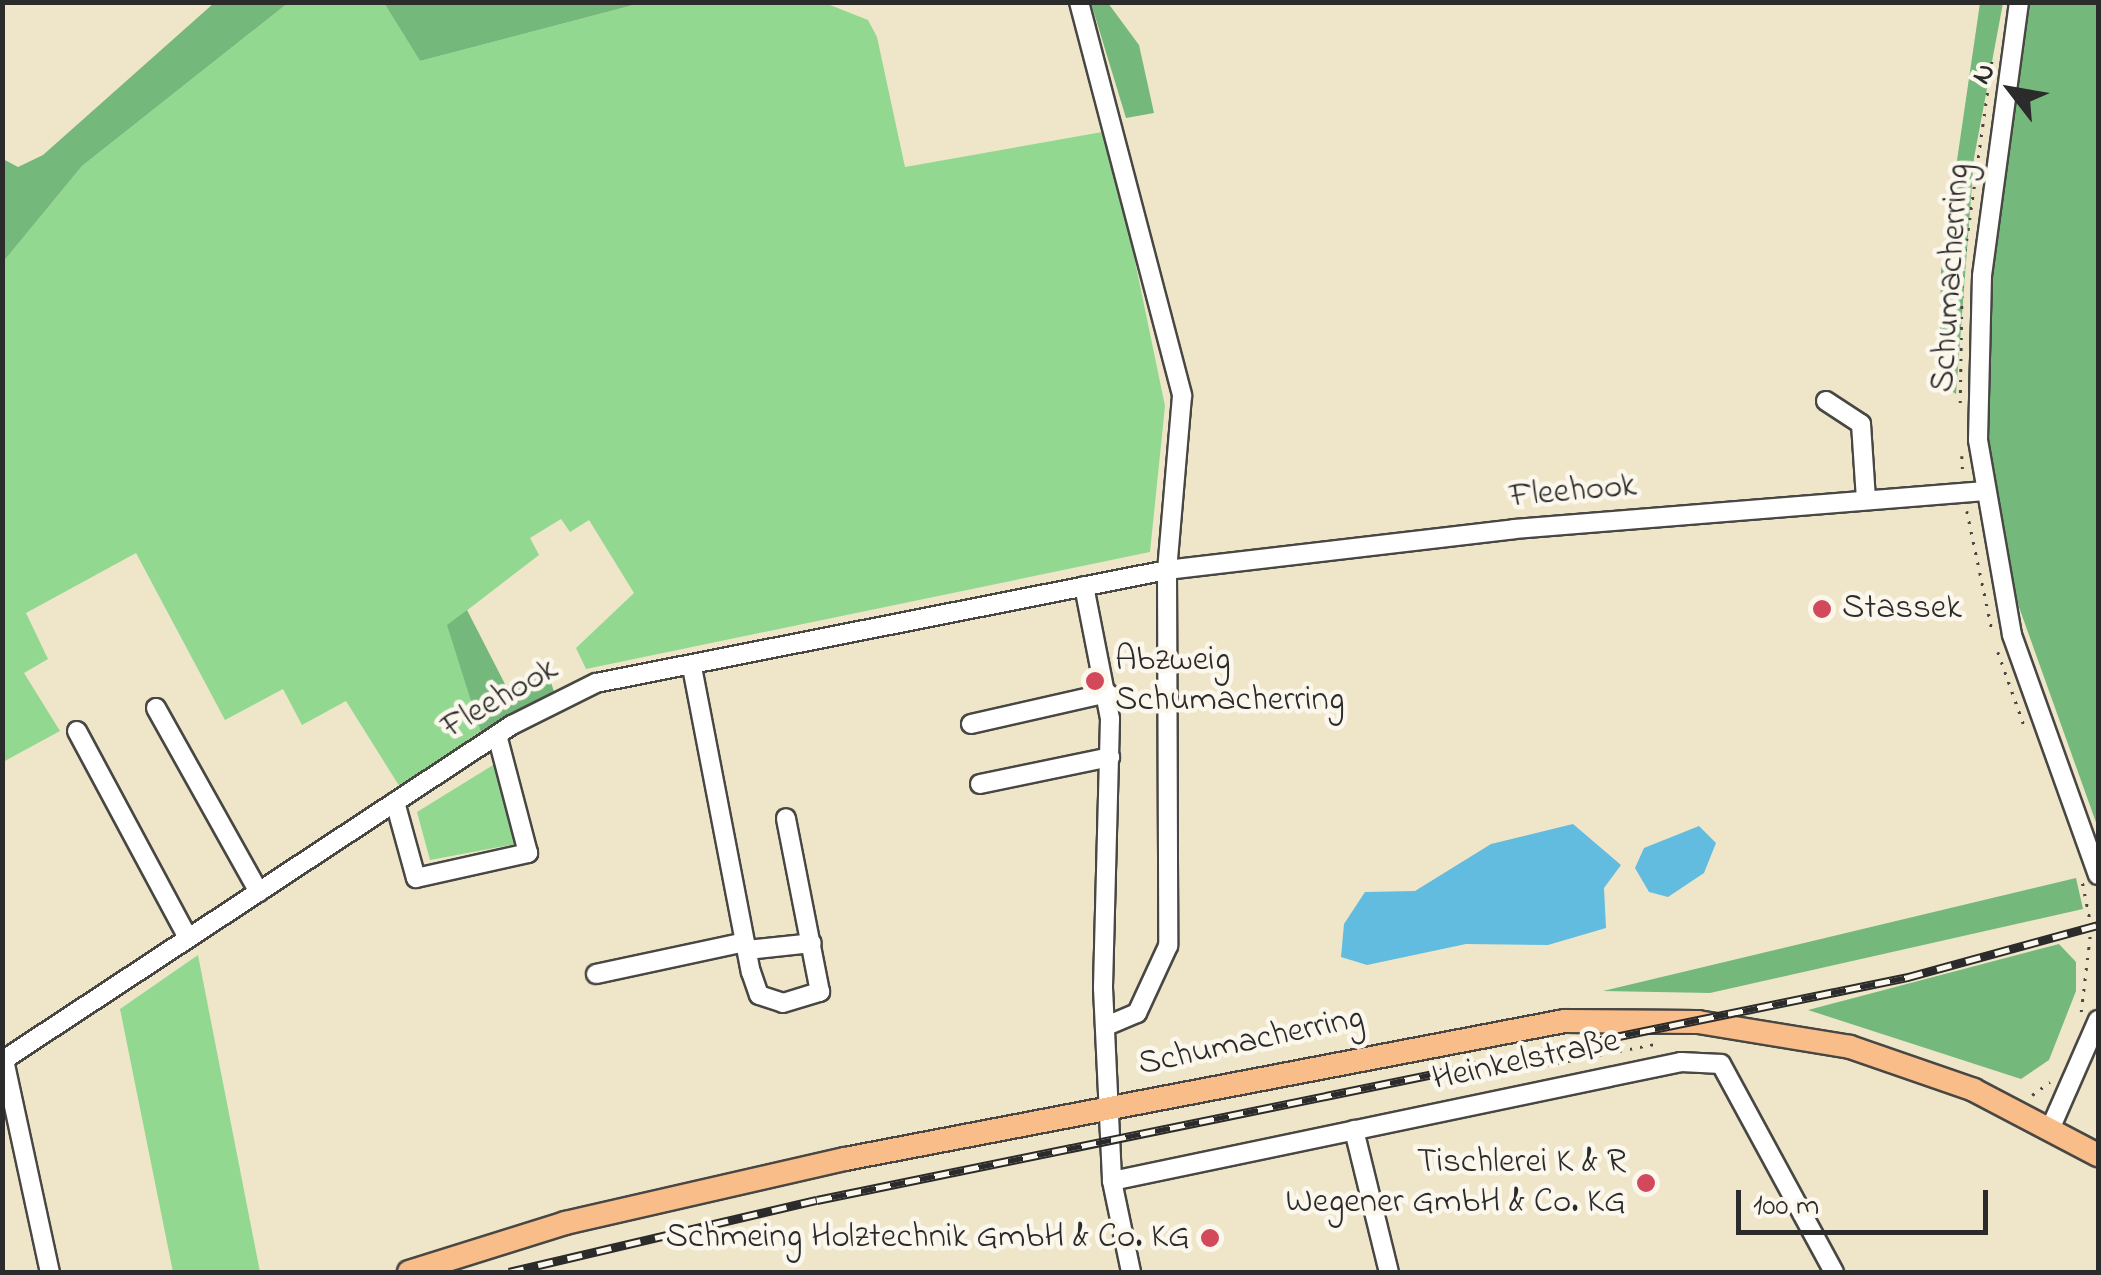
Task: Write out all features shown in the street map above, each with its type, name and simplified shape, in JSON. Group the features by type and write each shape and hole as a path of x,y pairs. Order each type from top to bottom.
{"main road":[{"name":"Schumacherring","path":"409,1272 565,1223 1446,1038 1647,1020 1850,1048 1943,1076 2051,1127 2098,1155"}],"street":[{"path":"1078,2 1182,396 1167,570 1168,946 1158,986 1138,1014 1106,1026"},
{"name":"Schumacherring","path":"2020,2 1982,276 1985,491 2012,634 2098,875"},
{"path":"1826,401 1860,424 1866,500"},
{"name":"Fleehook","path":"3,1060 564,694 1167,570 1985,491"},
{"path":"1084,586 1108,693 1106,1026 1112,1181 1131,1272"},
{"path":"692,667 751,972 768,1000 812,999 820,992 786,818"},
{"path":"971,724 1108,693"},
{"path":"156,708 259,892"},
{"path":"77,731 188,938"},
{"path":"395,802 416,878 528,854 497,735"},
{"path":"980,784 1110,758"},
{"path":"596,974 746,946 812,943"},
{"path":"2051,1127 2098,1020"},
{"path":"3,1060 50,1272"},
{"name":"Heinkelstraße","path":"1112,1181 1354,1130 1403,1128 1681,1062 1721,1064 1834,1272"},
{"path":"1354,1130 1389,1272"}],"green space":[{"path":"214,3 288,3 82,166 3,262 3,159 18,167 43,155"},
{"path":"288,3 384,3 420,61 641,3 825,3 868,20 877,37 905,167 1108,131 1165,406 1150,552 586,669 576,648 634,593 589,520 570,532 561,519 530,538 539,555 448,625 483,739 403,792 346,701 302,725 283,689 225,720 136,553 26,613 48,659 24,673 60,731 3,762 3,262 82,166"},
{"path":"384,3 641,3 420,61"},
{"path":"1091,3 1108,3 1139,45 1154,113 1126,118"},
{"path":"1980,3 2003,3 1974,158 1956,394 1939,383 1941,270"},
{"path":"2024,3 2098,3 2098,828 2005,568 1989,458 1987,257"},
{"path":"467,610 506,686 546,665 554,692 483,739 447,625"},
{"path":"498,762 516,844 430,860 417,812"},
{"path":"2076,878 2083,909 1710,993 1603,991"},
{"path":"2059,944 2076,962 2076,991 2049,1060 2021,1079 1808,1010"},
{"path":"198,955 260,1272 173,1272 120,1009"}],"water":[{"path":"1573,824 1621,865 1604,888 1606,928 1548,945 1466,944 1367,965 1341,957 1344,924 1365,892 1415,891 1491,844"},
{"path":"1699,826 1716,843 1704,873 1668,897 1649,892 1635,868 1644,848"}],"railway":[{"path":"509,1272 817,1200 1908,977 2098,925"}],"place":[{"name":"Stassek","path":"1822,609"},
{"name":"Abzweig Schumacherring","path":"1095,681"},
{"name":"Tischlerei K & R Wegener GmbH & Co. KG","path":"1646,1183"},
{"name":"Schmeing Holztechnik GmbH & Co. KG","path":"1210,1238"}]}
